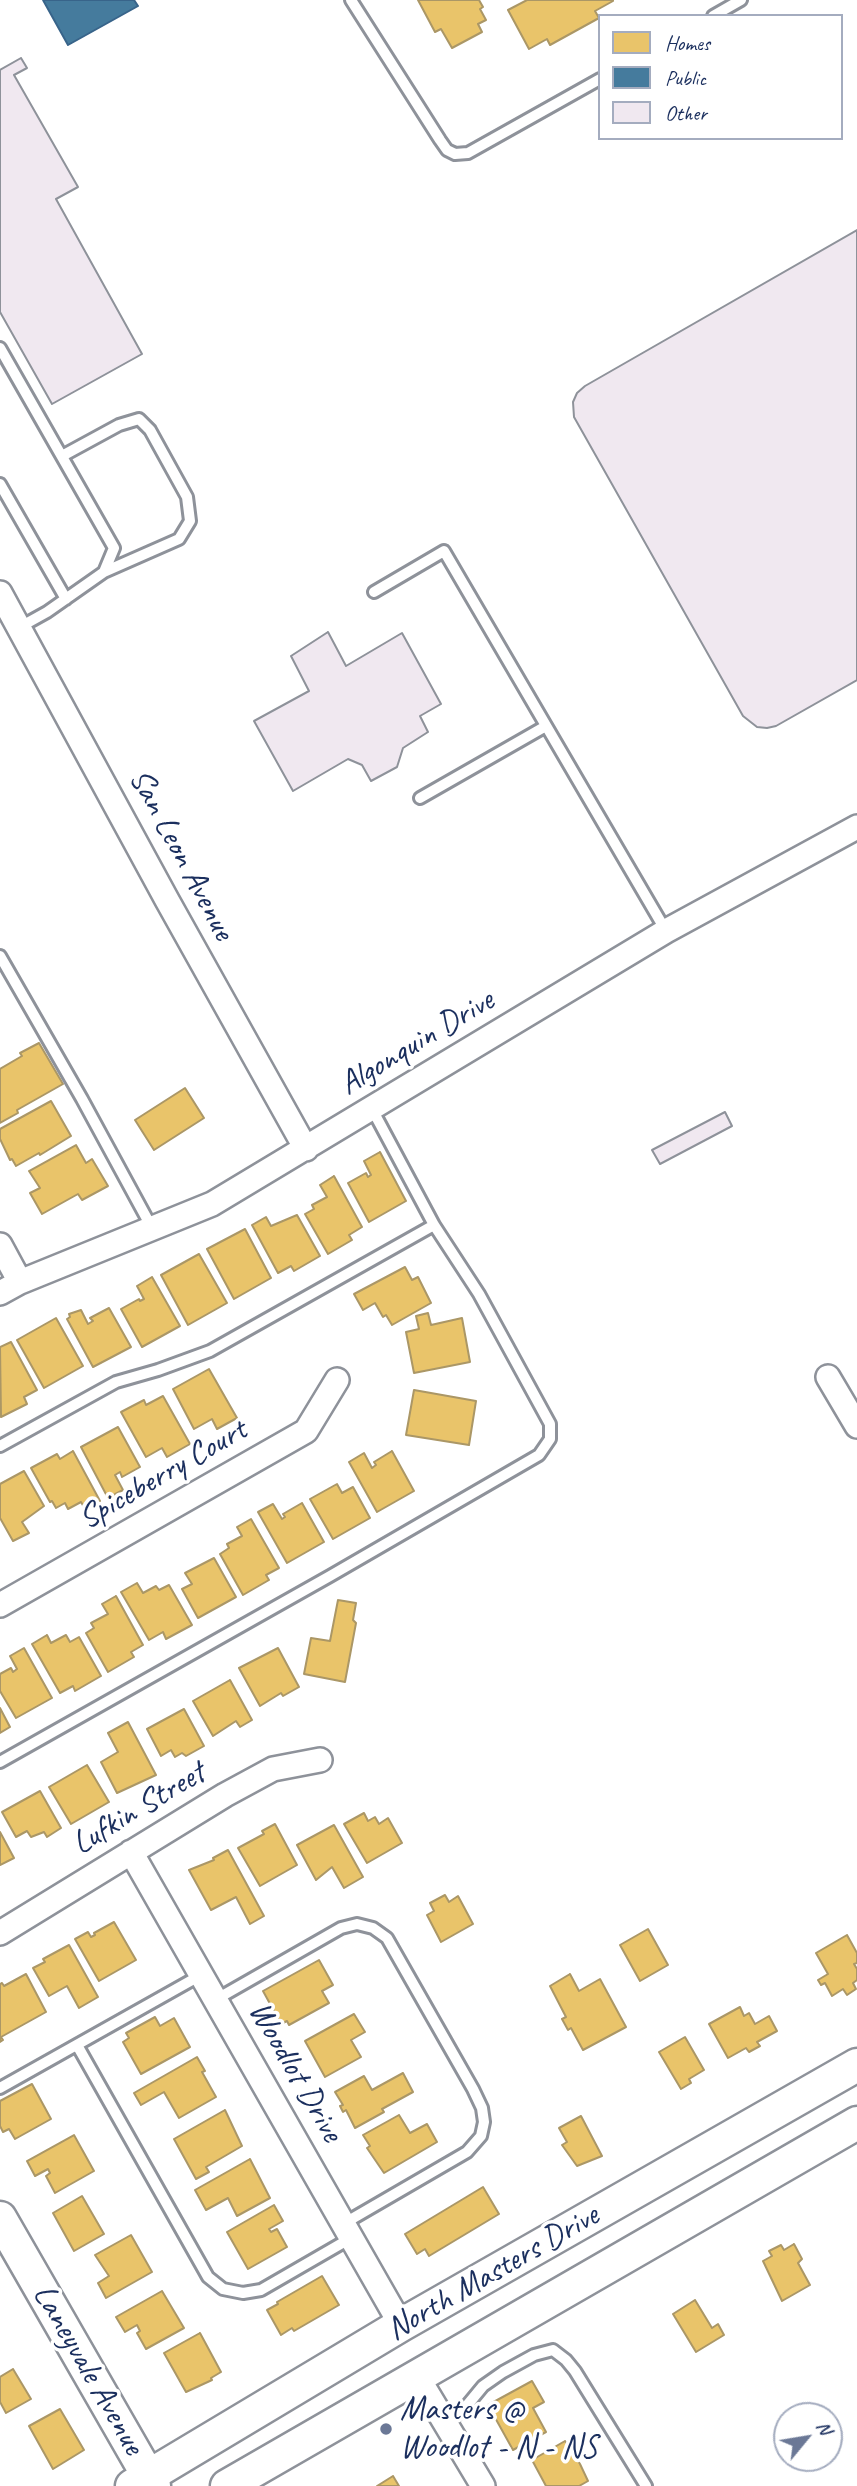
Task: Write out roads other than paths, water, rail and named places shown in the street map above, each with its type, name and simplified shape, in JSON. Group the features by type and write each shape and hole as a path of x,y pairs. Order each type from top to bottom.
{"main road":[{"name":"North Masters Drive","path":"145,2483 401,2325 857,2065"},
{"name":"North Masters Drive","path":"227,2486 857,2123"},
{"path":"732,2136 760,2179"},
{"name":"Laneyvale Avenue","path":"0,2218 145,2483"}],"street":[{"name":"San Leon Avenue","path":"0,593 306,1149"},
{"name":"Algonquin Drive","path":"0,1293 20,1282 212,1204 666,931 857,827"},
{"path":"0,1245 20,1282"},
{"path":"828,1377 857,1426"},
{"name":"Spiceberry Court","path":"0,1605 306,1431 337,1380"},
{"name":"Lufkin Street","path":"0,1933 225,1795 273,1769 320,1760"},
{"name":"Woodlot Drive","path":"131,1852 401,2325"},
{"path":"416,2376 483,2486"}],"lane":[{"path":"351,0 440,140 447,150 455,154 468,153 598,80"},
{"path":"716,14 741,0"},
{"path":"0,348 114,548 104,572"},
{"path":"20,626 66,599 104,572 179,539 190,522 187,497 150,430 139,419 119,425 62,456"},
{"path":"0,484 66,599"},
{"path":"374,592 444,551 666,931"},
{"path":"420,798 546,726"},
{"path":"0,956 152,1228"},
{"path":"0,1762 539,1455 550,1439 550,1424 479,1294 434,1225 372,1110"},
{"path":"0,1446 116,1382 210,1351 434,1225"},
{"path":"77,2045 208,2277 223,2289 243,2293 261,2290 467,2151 481,2136 484,2122 482,2108 387,1938 373,1928 357,1924 341,1928 215,2000"},
{"path":"0,2088 201,1975"},
{"path":"445,2424 464,2409 483,2386 503,2372 534,2355 553,2350 575,2371 646,2486"}],"place":[{"name":"Masters @ Woodlot - N - NS","path":"386,2429"}]}
